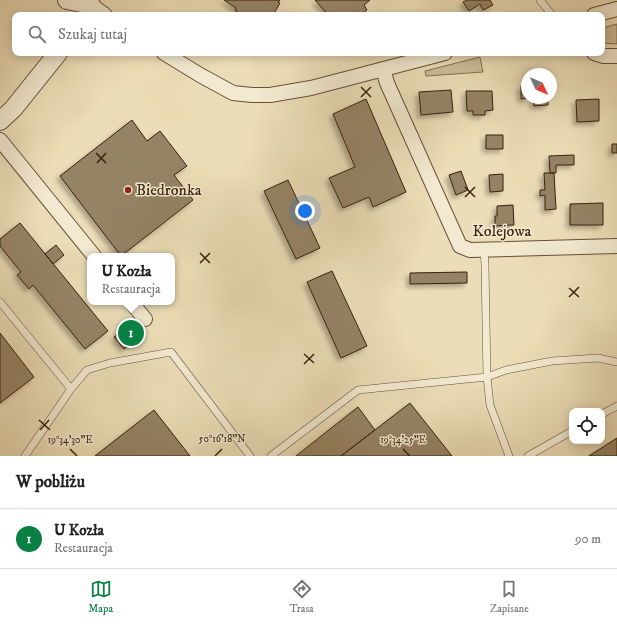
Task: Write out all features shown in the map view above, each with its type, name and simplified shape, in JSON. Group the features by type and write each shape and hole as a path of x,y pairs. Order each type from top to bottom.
{"street":[{"path":"67,0 94,9"},
{"path":"605,12 617,9"},
{"path":"0,121 13,109 56,56"},
{"path":"169,56 200,76 233,93 252,95 270,95 311,88 433,56"},
{"path":"605,56 617,56"},
{"name":"Kolejowa","path":"383,69 387,83 460,246 470,250 617,246"},
{"path":"0,140 92,253"},
{"path":"133,305 145,319"}],"lane":[{"path":"540,0 550,12"},
{"path":"484,249 487,377 490,405 509,456"},
{"path":"0,302 71,389"},
{"path":"24,456 71,389 87,370 110,363 171,352 250,456"},
{"path":"271,456 358,390 487,377 506,370 552,361 598,358 617,362"},
{"path":"605,412 617,406"},
{"path":"528,456 569,433"}],"shaded area":[{"path":"617,24 617,44 605,43 605,27"},
{"path":"480,57 483,72 426,76 425,71"}],"building":[{"path":"224,0 280,0 278,2 280,3 275,12 238,12 235,10 236,8"},
{"path":"315,0 370,0 364,5 367,10 364,12 325,12"},
{"path":"467,0 490,0 493,5 483,10 480,4 469,11 463,2"},
{"path":"451,90 453,112 421,115 419,92"},
{"path":"466,91 492,91 493,110 485,111 485,115 473,115 473,111 467,111"},
{"path":"366,99 406,192 373,207 369,197 343,208 329,178 355,167 333,114"},
{"path":"599,99 599,121 577,122 576,100"},
{"path":"534,104 548,104 548,105 534,106"},
{"name":"Biedronka","path":"132,120 147,141 160,131 187,166 174,175 193,200 125,253 119,253 60,176"},
{"path":"486,135 503,135 503,149 486,149"},
{"path":"612,144 617,144 617,153 612,153"},
{"path":"574,155 574,165 556,165 556,173 550,173 549,156"},
{"path":"461,171 468,190 456,195 449,175"},
{"path":"544,173 554,173 556,209 545,210 545,195 540,196 540,190 545,190"},
{"path":"503,174 503,191 490,192 489,175"},
{"path":"288,180 320,248 296,259 264,191"},
{"path":"603,203 603,225 570,225 570,204"},
{"path":"513,205 514,225 495,226 497,206"},
{"path":"20,223 108,331 85,349 33,285 29,289 17,275 21,272 0,246 0,239"},
{"path":"56,245 64,255 53,264 45,254"},
{"path":"332,271 367,346 341,358 307,282"},
{"path":"467,272 467,283 410,284 410,273"},
{"path":"135,320 145,332 124,349 114,337"},
{"path":"0,333 34,377 0,403"},
{"path":"410,403 452,456 341,456 375,430"},
{"path":"358,407 375,430 341,456 296,456"},
{"path":"154,410 190,456 95,456"},
{"path":"617,438 617,456 589,456"}],"place":[{"name":"Biedronka","path":"128,190"},
{"name":"U Kozła","path":"131,333"}]}
